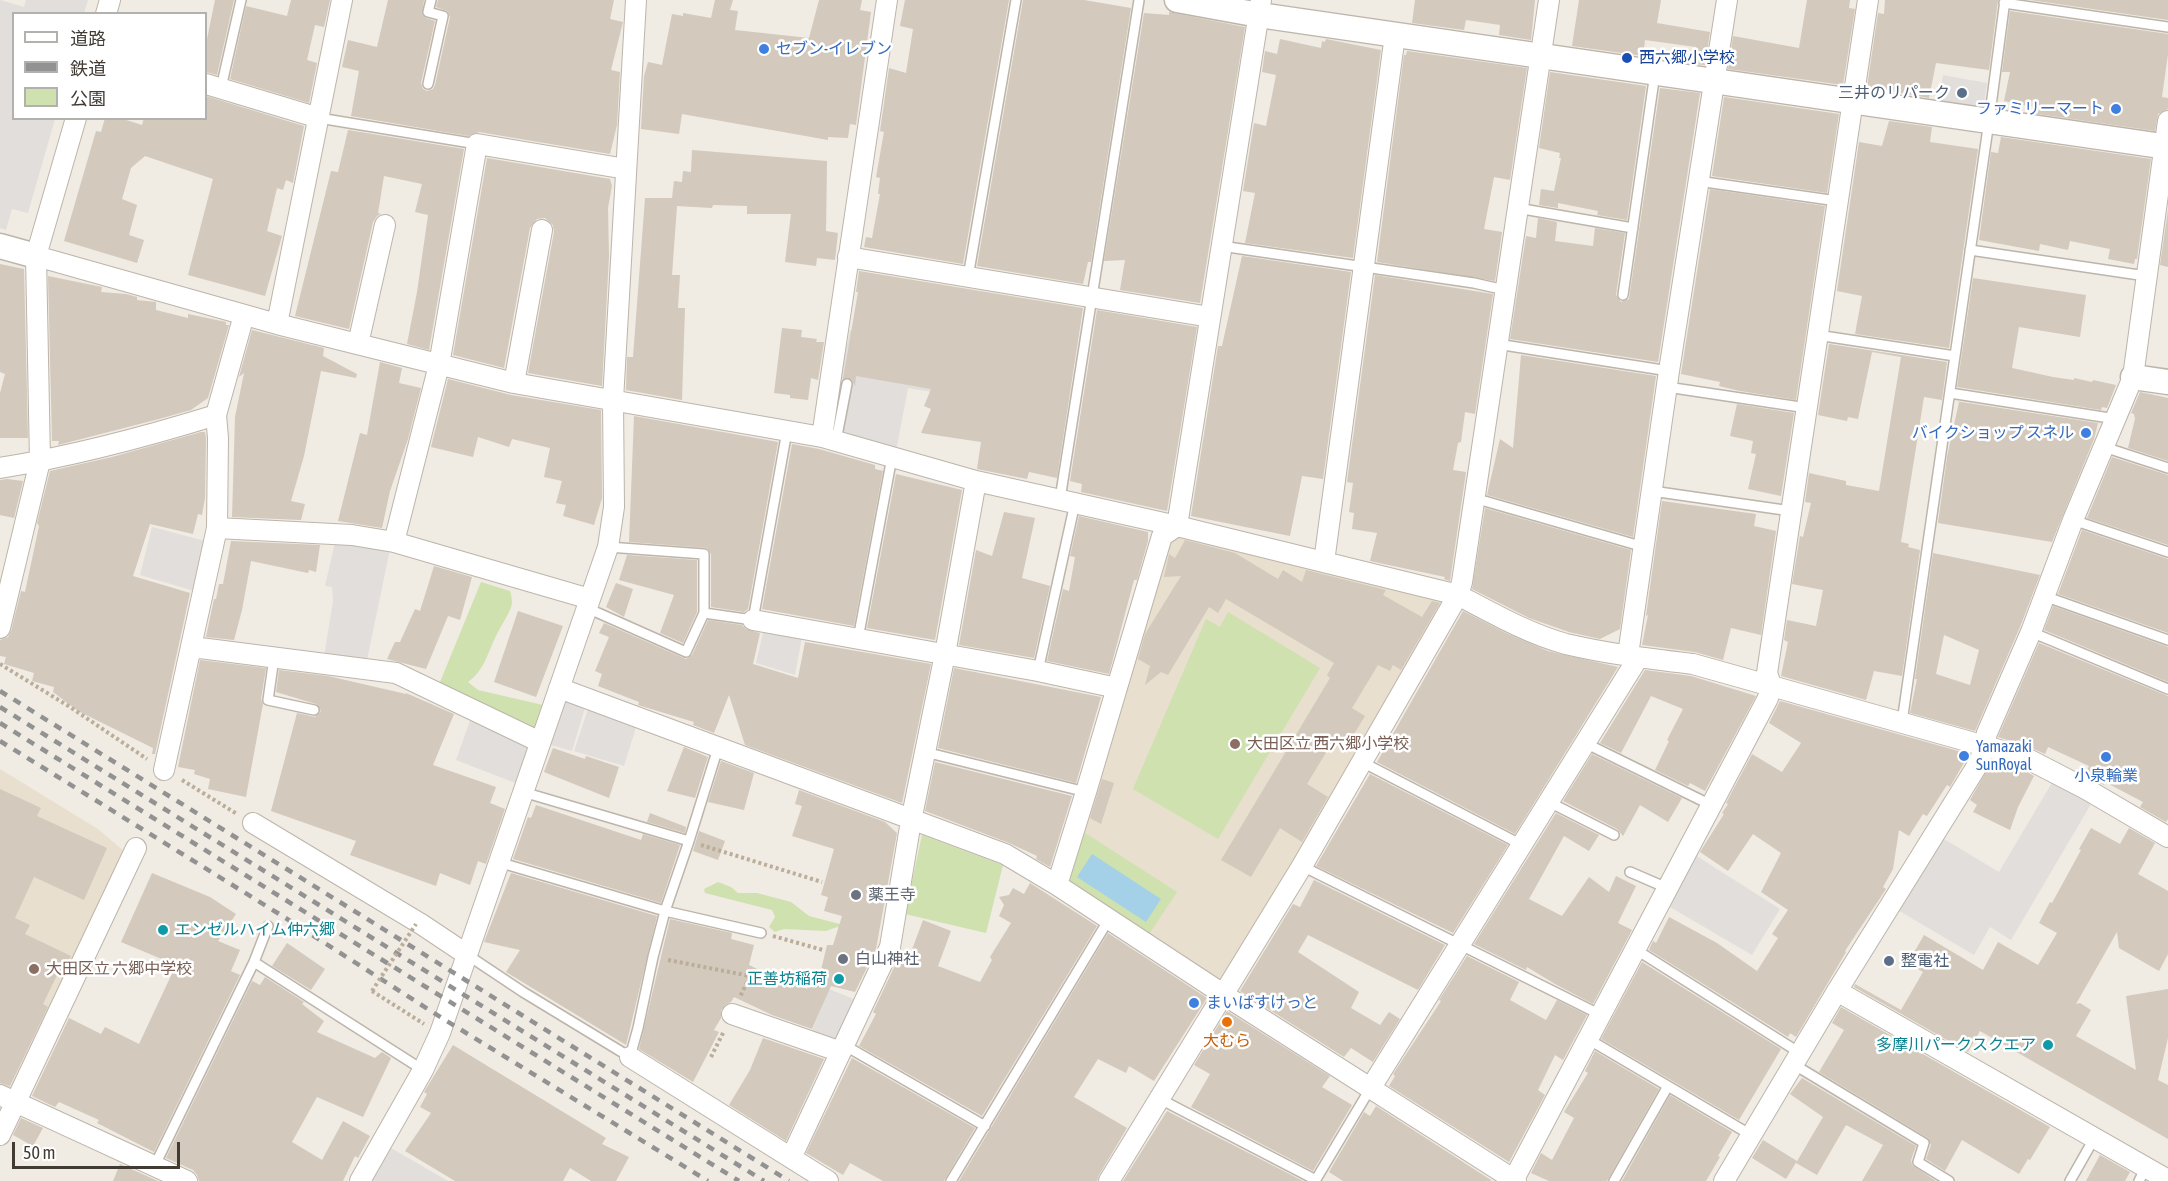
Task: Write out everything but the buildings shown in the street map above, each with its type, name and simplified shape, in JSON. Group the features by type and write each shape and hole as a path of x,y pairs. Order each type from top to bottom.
{"street":[{"path":"277,324 342,0"},
{"path":"367,1176 423,1070 445,1020 608,548 614,507 613,400 636,0"},
{"path":"829,439 848,257 887,0"},
{"path":"1177,0 1260,7 1395,35 2166,147"},
{"path":"1108,1181 1302,866 1360,761 1458,595 1462,582 1549,0"},
{"path":"1370,1089 1585,743 1633,656 1644,547 1668,379 1727,0"},
{"path":"559,688 611,712 718,748 1005,854 1057,885 1514,1181 1635,949 1675,881 1711,806 1768,698 1771,685 1767,673 1868,0"},
{"path":"1057,885 1162,536 1177,526 1260,7"},
{"path":"1324,562 1395,35"},
{"path":"213,86 320,118"},
{"path":"0,628 40,462 36,256 75,120"},
{"path":"1724,1181 1796,1058 1915,872 1980,761 1987,733 2031,632 2073,520 2133,377 2168,121"},
{"path":"394,542 439,365 477,144 626,169"},
{"path":"358,344 384,225"},
{"path":"514,383 542,230"},
{"path":"0,246 277,324 514,383 871,448 892,457 976,481 1177,526 1458,595 1496,615 1565,644 1693,664 2024,757 2069,785 2168,837"},
{"path":"848,257 1210,317"},
{"path":"164,770 192,647 206,566 217,528 216,415 244,315"},
{"path":"2133,377 2168,382"},
{"path":"0,468 40,462 216,415"},
{"path":"791,1158 890,947 911,821 945,654 976,481"},
{"path":"217,528 352,535 394,542 589,604"},
{"path":"753,620 1038,671 1117,688"},
{"path":"192,647 396,673 540,742"},
{"path":"253,823 421,924 466,954"},
{"path":"0,1135 8,1098 136,848"},
{"path":"1837,991 2096,1137 2142,1174 2168,1180"},
{"path":"732,1014 842,1049"},
{"path":"630,1058 828,1181"},
{"path":"8,1098 151,1173 187,1181"}],"lane":[{"path":"213,86 241,0"},
{"path":"428,84 443,16 428,12 431,0"},
{"path":"968,277 1016,0"},
{"path":"1038,671 1068,501 1092,298 1139,0"},
{"path":"1902,722 1989,121 2004,2 2168,27"},
{"path":"1623,295 1655,73"},
{"path":"320,118 477,144"},
{"path":"1698,181 1838,201"},
{"path":"1517,208 1633,228"},
{"path":"1221,246 1474,283 1505,290"},
{"path":"1970,250 2146,276"},
{"path":"1817,335 1955,356"},
{"path":"1497,344 1807,408"},
{"path":"829,439 847,384"},
{"path":"1950,393 2116,419"},
{"path":"704,613 753,620 787,431"},
{"path":"2104,447 2168,468"},
{"path":"858,639 892,457"},
{"path":"1652,491 1791,511"},
{"path":"1474,498 1644,547"},
{"path":"2073,520 2168,552"},
{"path":"589,604 686,652 704,613 704,554 608,548"},
{"path":"2044,596 2168,640"},
{"path":"2031,632 2168,689"},
{"path":"274,658 268,700 314,710"},
{"path":"1585,743 1711,806"},
{"path":"466,954 630,1058 652,957 665,911 718,748"},
{"path":"925,752 1086,792"},
{"path":"1360,761 1522,845"},
{"path":"523,792 689,841"},
{"path":"1548,802 1614,835"},
{"path":"498,862 665,911 760,933"},
{"path":"1302,866 1600,1015"},
{"path":"1630,872 1675,881"},
{"path":"951,1181 1109,919"},
{"path":"151,1173 254,962 268,926"},
{"path":"1635,949 1924,1143 1918,1162 1949,1181"},
{"path":"254,962 423,1070"},
{"path":"1588,1039 1751,1135"},
{"path":"842,1049 985,1126"},
{"path":"1614,1181 1668,1086"},
{"path":"1158,1098 1315,1180 1370,1089"},
{"path":"2070,1181 2096,1137"}],"path":[{"path":"0,664 70,706 164,770 253,823"},
{"path":"689,841 822,882"},
{"path":"413,1017 372,992 416,924"},
{"path":"760,933 823,950"},
{"path":"652,957 750,976 711,1057"}],"shaded area":[{"path":"0,0 24,7 26,0 88,0 84,12 12,12 12,120 55,120 28,213 12,209 6,230 0,228"},
{"name":"三井のリパーク","path":"1943,75 1987,83 1983,109 1938,103"},
{"path":"850,330 1024,359 1017,406 908,388 896,451 829,432"},
{"path":"152,527 209,542 198,592 140,575"},
{"name":"大田区立 西六郷小学校","path":"1181,535 1441,600 1446,608 1223,980 1211,982 1062,879 1170,538"},
{"path":"336,538 390,549 366,665 324,657 333,601 332,587 325,586"},
{"path":"764,629 802,637 795,675 756,663"},
{"path":"565,700 585,708 572,751 551,745"},
{"path":"588,709 637,724 624,766 574,751"},
{"path":"471,718 531,746 518,784 456,760"},
{"name":"大田区立 六郷中学校","path":"0,769 98,829 125,852 8,1090 0,1087"},
{"path":"2053,781 2091,804 2011,940 1990,927 1974,955 1896,909 1939,836 1999,872"},
{"path":"1695,855 1780,909 1752,955 1670,907"},
{"path":"829,989 856,1000 837,1047 810,1036"},
{"path":"391,1148 448,1181 372,1181"}],"green space":[{"path":"481,582 510,591 512,603 482,667 468,682 478,690 543,705 536,734 438,687"},
{"path":"1228,612 1320,668 1218,839 1133,789 1206,619 1220,627"},
{"path":"1085,833 1177,892 1149,934 1065,879"},
{"path":"922,835 1003,865 986,933 905,914"},
{"path":"718,882 731,887 738,893 757,893 791,902 809,916 867,931 865,934 837,927 826,931 784,929 775,932 769,927 775,917 772,910 705,893 704,889"}],"water":[{"path":"1092,854 1161,899 1146,922 1077,877"}],"railway":[{"path":"0,691 789,1181"},
{"path":"0,707 764,1181"},
{"path":"0,723 739,1181"},
{"path":"0,741 445,1020 708,1181"}],"place":[{"name":"セブン-イレブン","path":"764,49"},
{"name":"西六郷小学校","path":"1627,58"},
{"name":"三井のリパーク","path":"1962,93"},
{"name":"ファミリーマート","path":"2116,109"},
{"name":"バイクショップ スネル","path":"2086,433"},
{"name":"大田区立 西六郷小学校","path":"1235,744"},
{"name":"Yamazaki SunRoyal","path":"1964,756"},
{"name":"小泉輪業","path":"2106,757"},
{"name":"薬王寺","path":"856,895"},
{"name":"エンゼルハイム仲六郷","path":"163,930"},
{"name":"白山神社","path":"843,959"},
{"name":"整電社","path":"1889,961"},
{"name":"大田区立 六郷中学校","path":"34,969"},
{"name":"正善坊稲荷","path":"839,979"},
{"name":"まいばすけっと","path":"1194,1003"},
{"name":"大むら","path":"1227,1022"},
{"name":"多摩川パークスクエア","path":"2048,1045"}]}
